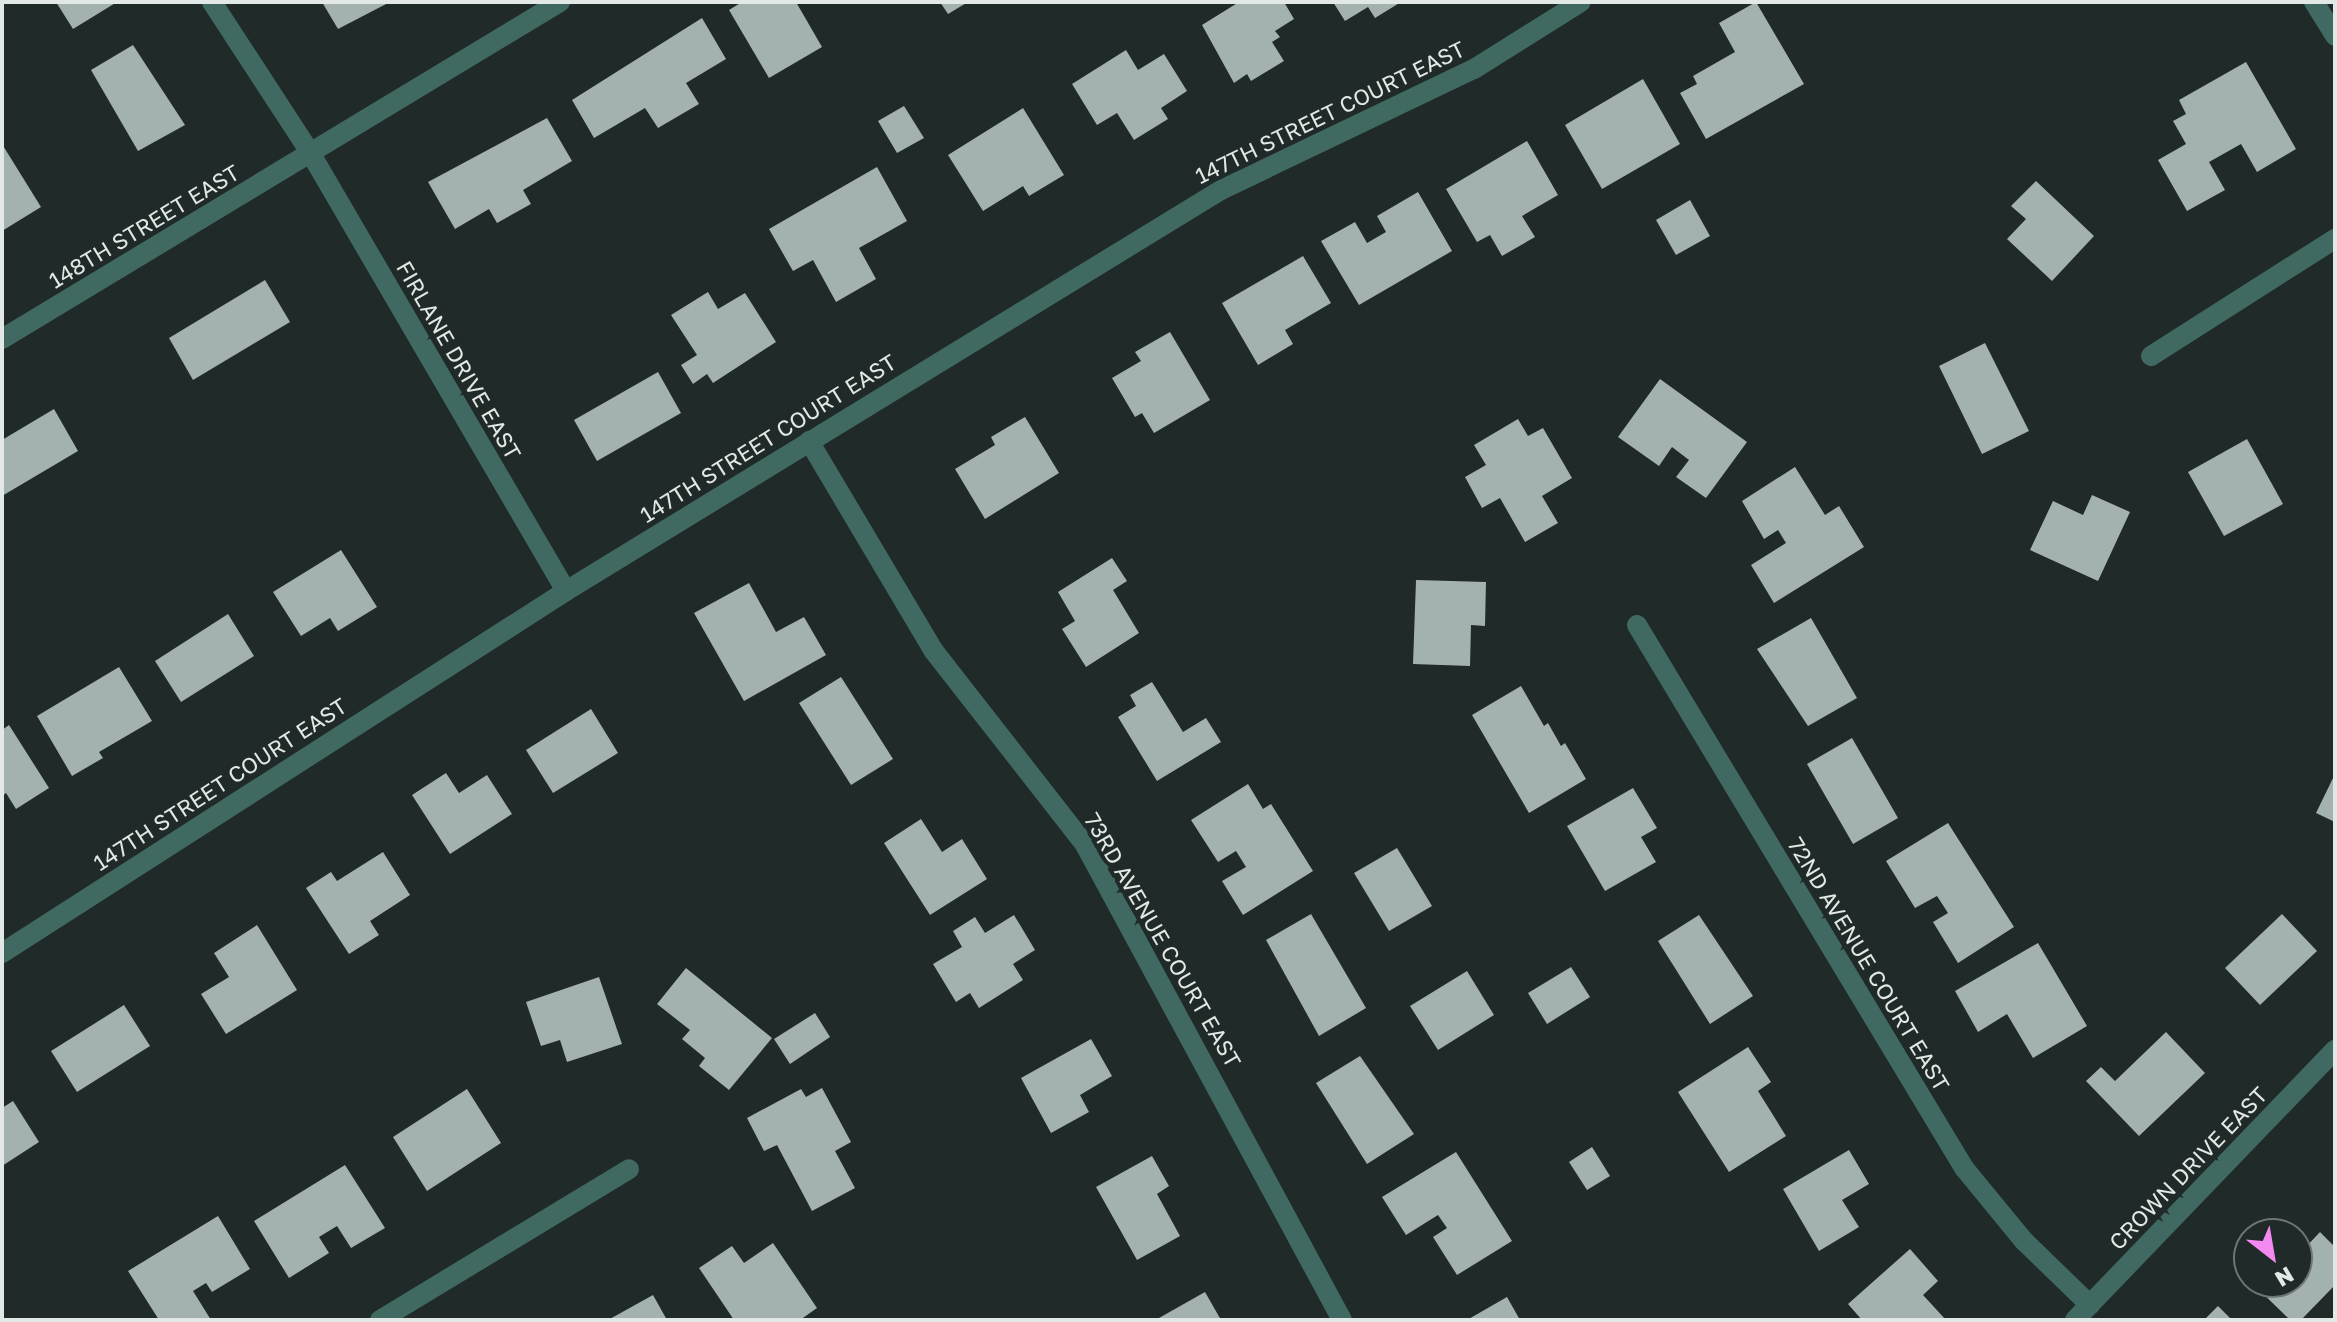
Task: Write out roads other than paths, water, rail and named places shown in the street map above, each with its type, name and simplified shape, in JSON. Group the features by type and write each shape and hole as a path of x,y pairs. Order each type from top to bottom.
{"street":[{"path":"212,2 311,154"},
{"name":"148TH STREET EAST","path":"2,339 560,2"},
{"name":"147TH STREET COURT EAST","path":"2,953 566,591 1221,190 1474,69 1581,2"},
{"path":"2314,2 2335,36"},
{"name":"FIRLANE DRIVE EAST","path":"311,154 566,591"},
{"path":"2151,356 2335,239"},
{"name":"73RD AVENUE COURT EAST","path":"809,441 933,650 1084,843 1342,1320"},
{"name":"72ND AVENUE COURT EAST","path":"1637,625 1964,1168 2024,1241 2090,1305"},
{"name":"CROWN DRIVE EAST","path":"2075,1320 2335,1050"},
{"path":"380,1320 629,1169"}]}
